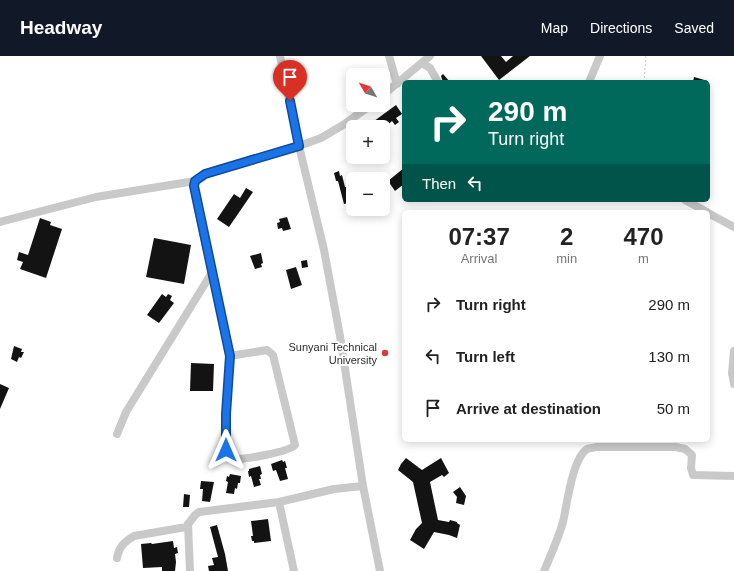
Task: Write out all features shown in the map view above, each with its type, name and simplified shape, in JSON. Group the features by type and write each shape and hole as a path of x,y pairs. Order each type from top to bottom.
{"street":[{"path":"280,56 327,266 340,336 363,486 380,571"},
{"path":"388,56 397,84"},
{"path":"390,90 430,56"},
{"path":"590,80 600,56"},
{"path":"422,63 430,68 437,80"},
{"path":"0,222 96,196 195,181 205,174 321,138 361,112"},
{"path":"195,181 195,194 230,356 226,414 226,457 233,459 246,458 286,451 293,448 295,445 274,355 267,350 230,356"},
{"path":"689,202 703,210"},
{"path":"710,214 734,227"},
{"path":"117,434 126,412 212,274"},
{"path":"734,351 732,374 734,384"},
{"path":"544,571 555,547 563,521 569,489 577,466 588,449 596,447 676,447 685,449 692,455 691,468 693,475 734,476"},
{"path":"117,558 119,549 126,540 134,536 186,527 195,515 200,512 279,502 334,490 363,486"},
{"path":"279,502 294,571"},
{"path":"188,524 190,571"}],"path":[{"path":"644,80 646,56"}],"building":[{"path":"481,56 501,56 506,62 513,56 530,56 499,80"},
{"path":"443,74 448,80 442,80 441,76"},
{"path":"694,77 704,80 693,80"},
{"path":"396,105 402,114 396,118 399,122 395,125 392,121 390,123 390,120 376,120 386,112 390,112 390,109"},
{"path":"402,170 402,186 395,191 390,184 390,179"},
{"path":"339,171 340,176 342,175 346,187 346,204 344,204 338,181 336,181 334,173"},
{"path":"246,188 253,192 229,227 217,219 234,194 240,198"},
{"path":"287,217 291,229 283,231 282,228 278,229 277,223 280,222 279,219"},
{"path":"40,218 51,222 50,225 62,229 46,278 20,269 23,262 17,260 19,252 28,255"},
{"path":"154,238 191,245 184,284 146,277"},
{"path":"261,253 263,263 261,264 262,267 255,269 250,256"},
{"path":"307,260 308,267 302,268 301,261"},
{"path":"296,267 302,285 291,289 286,270"},
{"path":"162,294 166,297 168,294 172,296 170,300 174,303 159,323 147,315"},
{"path":"14,346 22,349 21,352 24,352 21,358 19,357 17,362 11,359"},
{"path":"191,363 214,364 213,391 190,391"},
{"path":"0,384 9,388 0,409"},
{"path":"406,458 422,470 441,458 449,473 444,477 442,475 430,482 438,520 449,522 450,520 457,522 460,525 457,538 434,532 424,549 410,540 416,529 422,523 413,482 398,470"},
{"path":"282,460 283,462 285,461 288,479 280,481 276,470 273,471 271,464"},
{"path":"260,466 262,474 260,475 261,479 259,479 261,485 254,487 248,471 249,469"},
{"path":"230,474 241,476 240,483 238,483 237,489 235,488 234,494 226,493 228,482 226,481 227,476 229,477"},
{"path":"201,481 214,482 210,502 202,501 203,489 200,489"},
{"path":"460,487 466,496 464,505 456,503 457,497 453,492"},
{"path":"184,494 190,495 189,507 183,507"},
{"path":"268,519 271,541 254,543 251,536 253,536 251,521"},
{"path":"217,525 228,571 209,571 208,566 214,565 212,558 218,557 210,527"},
{"path":"173,541 174,548 177,547 178,553 175,554 175,571 162,571 162,567 143,568 141,544"}],"place":[{"name":"Sunyani Technical University","path":"385,353"}],"route":[{"path":"226,450 226,414 230,356 196,202 194,186 195,181 205,174 299,146 290,101"}]}
